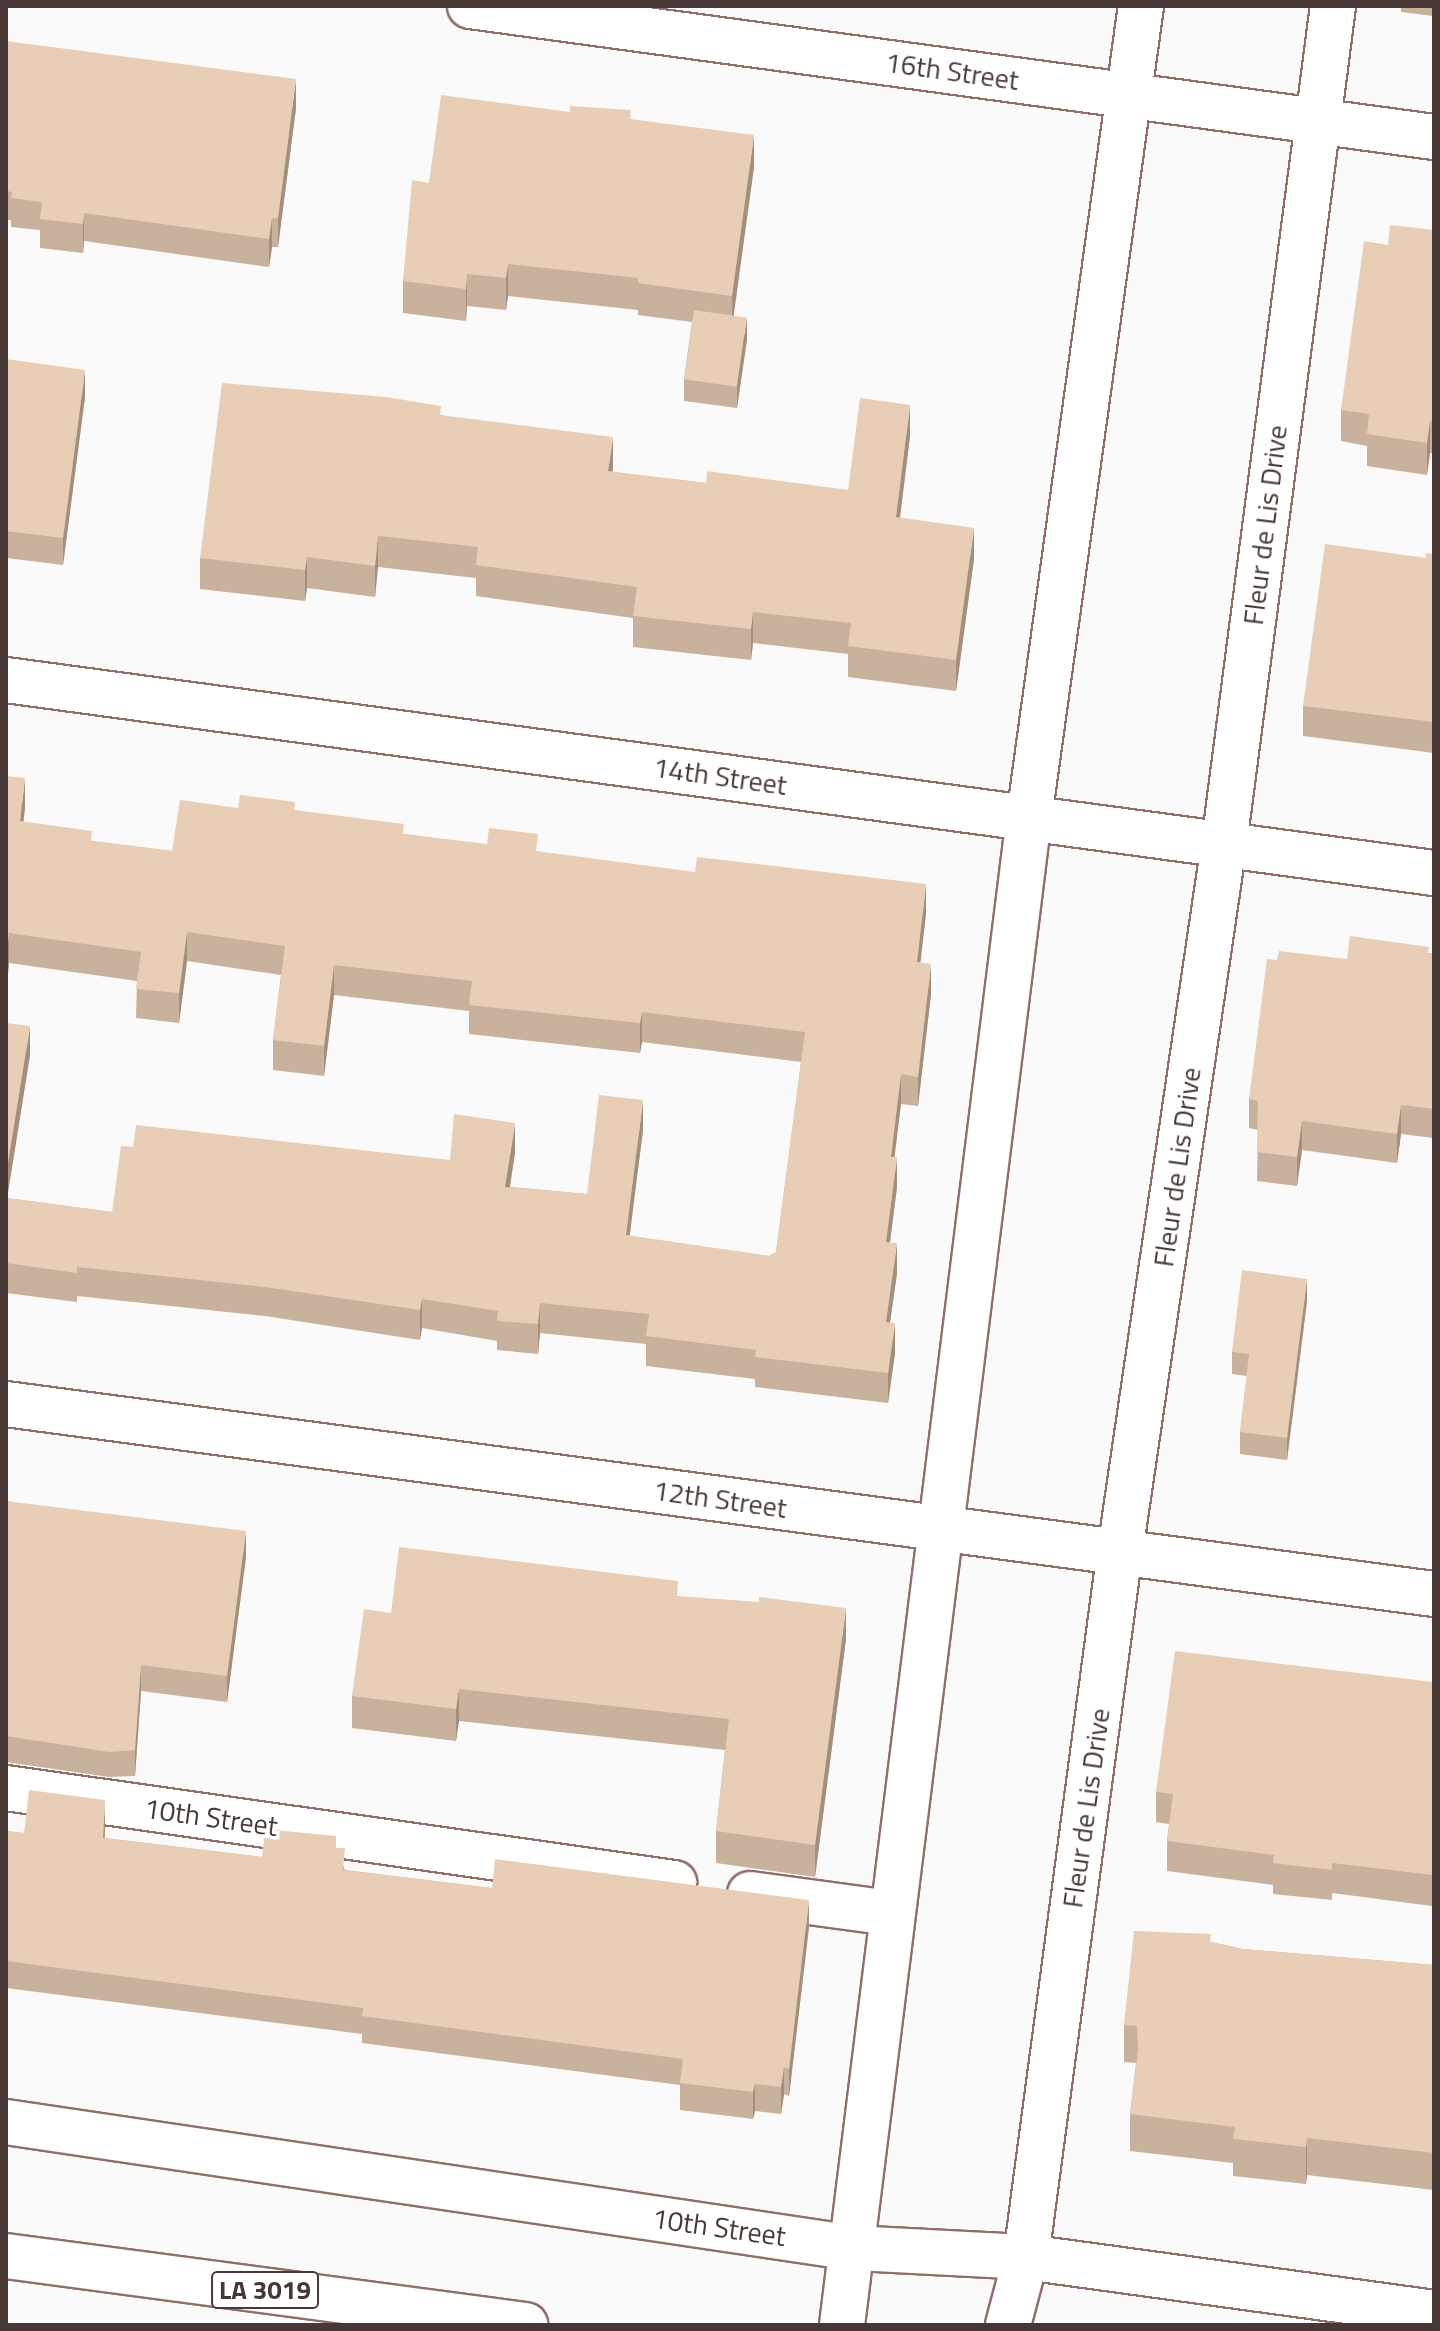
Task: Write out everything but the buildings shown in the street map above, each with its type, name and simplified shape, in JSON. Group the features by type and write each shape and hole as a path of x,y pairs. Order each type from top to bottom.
{"street":[{"name":"16th Street","path":"470,6 1434,137"},
{"path":"842,2325 854,2248 938,1528 1029,818 1141,6"},
{"name":"Fleur de Lis Drive","path":"1008,2325 1026,2257 1120,1551 1224,844 1333,6"},
{"name":"14th Street","path":"6,680 1434,873"},
{"name":"12th Street","path":"6,1404 1434,1594"},
{"name":"10th Street","path":"6,1788 891,1913"},
{"name":"10th Street","path":"6,2122 854,2248 1026,2257 1434,2313"},
{"name":"LA 3019","path":"6,2256 525,2325"}]}
